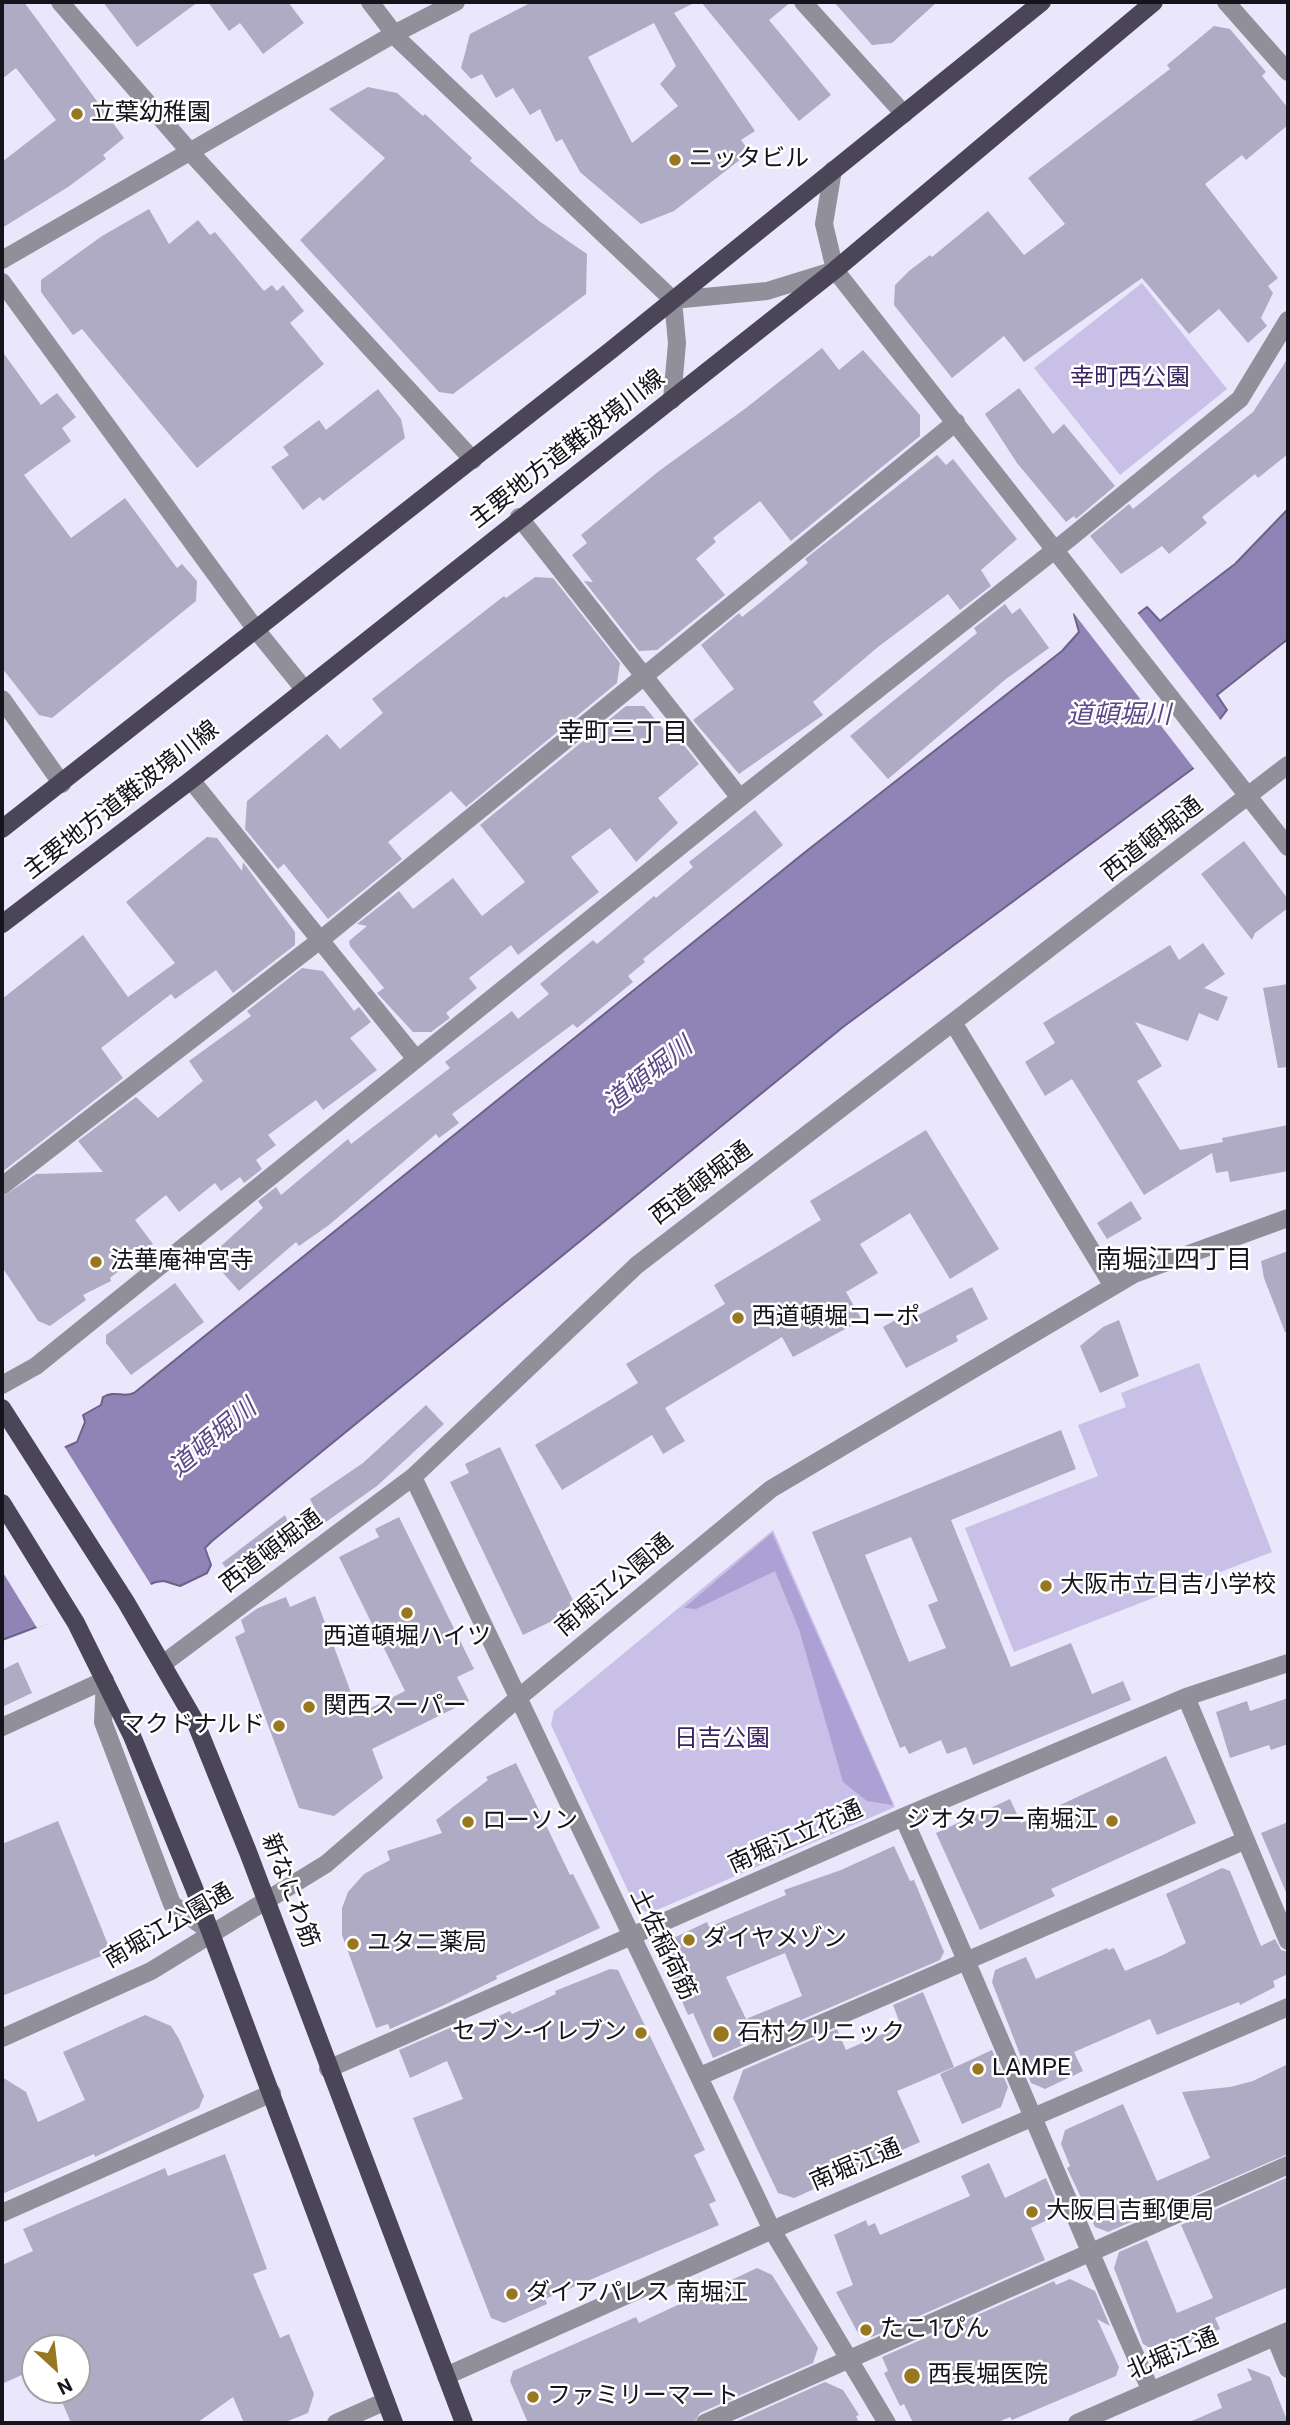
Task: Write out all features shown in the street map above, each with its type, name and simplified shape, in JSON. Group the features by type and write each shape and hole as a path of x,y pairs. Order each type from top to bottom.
{"main road":[{"name":"主要地方道難波境川線","path":"2,829 473,460 1042,2"},
{"name":"主要地方道難波境川線","path":"2,925 191,780 519,517 835,270 1154,2"},
{"name":"新なにわ筋","path":"2,1408 126,1602 195,1721 266,1899 464,2423"},
{"path":"2,1503 76,1623 132,1736 212,1933 394,2423"}],"street":[{"path":"60,2 191,153 473,460"},
{"path":"370,2 394,34 673,300 677,343 672,400"},
{"path":"2,260 394,34 456,2"},
{"path":"803,2 904,114"},
{"path":"1226,2 1288,72"},
{"path":"832,170 824,224 835,270 1288,847"},
{"path":"673,300 767,291 835,270"},
{"path":"2,282 257,631 304,689"},
{"path":"2,1385 36,1366 1240,399 1288,320"},
{"path":"2,1186 319,941 956,422"},
{"path":"519,517 740,798"},
{"path":"2,699 62,784"},
{"name":"西道頓堀通","path":"164,1664 413,1477 637,1265 1288,765"},
{"path":"191,780 416,1059"},
{"path":"954,1024 1113,1286"},
{"name":"南堀江公園通","path":"2,2038 152,1971 326,1864 517,1699 771,1489 1135,1274 1288,1218"},
{"name":"土佐稲荷筋","path":"413,1477 772,2230 887,2423"},
{"name":"南堀江立花通","path":"328,2069 902,1817 1186,1697 1288,1663"},
{"path":"2,1727 105,1680 103,1723 172,1904 212,1933"},
{"path":"1186,1697 1288,1941"},
{"path":"902,1817 968,1961 1089,2253 1151,2391"},
{"path":"700,2076 1246,1840"},
{"name":"南堀江通","path":"446,2376 772,2230 1288,2007"},
{"path":"2,2213 272,2092"},
{"path":"705,2423 1288,2165"},
{"path":"1282,2334 1288,2369"},
{"name":"北堀江通","path":"1077,2423 1282,2334"},
{"path":"336,2423 386,2400"}],"green space":[{"name":"幸町西公園","path":"1142,283 1227,389 1120,475 1034,368"},
{"path":"1199,1363 1272,1552 1014,1652 965,1528 1098,1476 1078,1425 1126,1407 1121,1393"},
{"name":"日吉公園","path":"773,1530 895,1807 650,1913 636,1908 551,1725 554,1711"}],"shaded area":[{"path":"772,1533 893,1805 867,1801 843,1782 799,1629 775,1571 696,1609 684,1608"}],"water":[{"name":"道頓堀川","path":"1288,509 1288,639 1217,695 1227,710 1217,723 1195,767 843,1027 212,1541 205,1548 211,1565 207,1573 180,1586 164,1581 156,1582 2,1640 2,1475 77,1442 85,1422 83,1415 101,1405 103,1397 134,1393 804,853 1062,651 1079,632 1074,614 1135,616 1147,607 1160,621 1235,564"}],"pier":[{"path":"1072,611 1136,611 1222,722 1196,771"},
{"path":"64,1446 153,1588 37,1628 2,1571 2,1471"}],"building":[{"path":"2,2 24,2 124,138 103,155 106,159 68,187 2,228 2,162 56,120 16,68 2,79"},
{"path":"103,2 198,2 137,47"},
{"path":"208,2 288,2 304,23 263,54 240,23 229,31"},
{"path":"532,2 696,2 674,13 755,131 741,140 750,152 674,211 641,224 580,172 562,139 556,142 540,109 530,115 513,88 496,98 482,74 471,79 461,68 470,34","holes":["654,23 676,66 660,84 678,106 632,143 588,57"]},
{"path":"701,2 791,2 769,20 831,95 799,121"},
{"path":"834,2 937,2 892,43 872,45"},
{"path":"1214,26 1230,29 1266,72 1262,76 1288,108 1288,125 1246,160 1242,155 1205,184 1278,278 1268,286 1273,293 1261,318 1267,326 1248,343 1219,309 1189,334 1142,278 1024,362 1004,336 952,378 894,305 895,285 909,271 930,255 932,257 988,211 1024,255 1065,224 1028,178 1170,69 1167,65"},
{"path":"368,87 397,93 423,116 425,114 472,158 470,161 539,221 587,254 586,294 453,394 439,392 300,240 385,158 329,109"},
{"path":"149,209 169,244 198,220 210,235 215,232 264,291 272,285 277,291 283,285 304,311 290,323 324,364 197,468 82,329 73,335 41,292 41,280 102,236"},
{"path":"822,348 839,370 863,350 920,415 920,436 791,541 760,501 713,538 716,542 696,559 725,595 657,650 639,651 584,581 593,582 572,555 587,543 581,535 659,471 746,408"},
{"path":"2,351 41,405 57,393 76,417 62,428 71,441 24,475 71,538 125,498 177,568 182,564 197,581 196,601 52,718 39,715 2,668"},
{"path":"1288,358 1288,454 1258,478 1255,474 1202,517 1207,523 1169,554 1162,546 1121,574 1090,536 1129,504 1133,509 1253,412"},
{"path":"1019,388 1053,434 1064,424 1115,486 1076,519 1074,516 1066,522 1017,463 985,414"},
{"path":"378,389 401,419 405,438 323,501 320,497 303,510 271,467 289,455 283,447 319,420 326,430"},
{"path":"937,455 946,465 953,459 1017,539 981,570 991,586 960,610 948,594 878,647 813,702 823,715 739,774 693,720 734,689 701,645 739,613 742,617 761,602 808,563 805,559"},
{"path":"535,577 553,578 620,663 617,683 466,807 451,791 388,842 402,859 328,919 284,864 278,869 245,829 247,801 327,734 340,749 383,713 372,699 504,596 506,598"},
{"path":"1005,604 1012,614 1020,608 1049,648 1006,679 888,779 850,736 977,633 974,628"},
{"path":"626,706 644,706 670,737 675,734 699,764 658,798 678,823 636,862 610,828 571,857 599,892 518,955 511,945 469,978 477,988 446,1013 450,1018 431,1032 413,1032 377,993 384,988 350,946 349,941 367,926 357,924 399,891 413,909 453,878 482,916 525,882 480,825"},
{"path":"755,810 783,845 643,959 645,962 628,976 633,982 577,1028 573,1024 452,1114 459,1123 439,1138 436,1134 329,1225 299,1246 296,1242 239,1291 209,1257 263,1208 258,1201 276,1187 281,1195 348,1139 351,1144 450,1068 445,1062 512,1011 518,1019 549,994 540,984 593,940 597,944 654,896 656,898 693,867 689,862"},
{"path":"207,837 217,838 242,871 243,862 295,932 295,945 233,993 216,970 175,999 171,994 101,1048 123,1078 2,1172 2,999 83,935 128,997 175,963 126,902"},
{"path":"1244,841 1288,899 1288,908 1255,933 1252,940 1201,874"},
{"path":"1203,943 1225,974 1204,988 1228,997 1218,1021 1199,1013 1188,1041 1135,1022 1162,1066 1137,1081 1180,1150 1223,1142 1222,1138 1288,1125 1288,1171 1230,1182 1228,1171 1216,1173 1212,1153 1144,1195 1072,1079 1045,1096 1025,1062 1055,1043 1043,1023 1170,945 1179,960"},
{"path":"302,968 323,971 354,1011 359,1007 371,1022 350,1038 377,1070 323,1110 316,1100 268,1135 276,1145 256,1160 262,1169 244,1183 240,1177 221,1191 215,1183 179,1212 166,1195 135,1220 153,1244 110,1278 111,1281 83,1295 86,1300 50,1326 38,1321 2,1267 2,1197 36,1174 103,1172 78,1141 136,1097 158,1118 203,1081 189,1061 251,1016 247,1011"},
{"path":"1288,984 1288,1067 1278,1068 1263,988"},
{"name":"西道頓堀コーポ","path":"926,1130 999,1249 950,1279 910,1213 860,1244 878,1273 846,1292 862,1320 793,1357 782,1337 665,1408 685,1441 663,1454 652,1435 562,1490 535,1445 638,1383 626,1364 725,1304 714,1285 821,1220 810,1201"},
{"path":"1131,1201 1142,1219 1107,1239 1097,1223"},
{"path":"1288,1251 1288,1332 1285,1332 1264,1278 1261,1261"},
{"path":"175,1283 204,1322 131,1375 106,1343 106,1335"},
{"path":"972,1287 988,1319 956,1336 958,1341 906,1368 883,1327 904,1315 907,1321"},
{"path":"1119,1320 1139,1376 1100,1393 1080,1346 1103,1327"},
{"path":"426,1405 444,1424 377,1486 323,1524 310,1499 363,1463"},
{"path":"1061,1430 1076,1469 951,1520 1011,1667 1071,1643 1092,1694 1123,1681 1131,1700 973,1765 966,1747 947,1754 941,1740 909,1754 905,1746 900,1748 812,1532","holes":["911,1537 938,1601 928,1605 946,1648 909,1662 865,1555"]},
{"name":"西道頓堀ハイツ","path":"500,1447 577,1609 523,1635 450,1482 469,1473 465,1464"},
{"path":"285,1515 296,1544 239,1584 222,1563"},
{"path":"399,1517 474,1669 457,1677 469,1701 372,1749 383,1778 334,1816 299,1808 235,1637 245,1632 241,1620 258,1608 286,1597 290,1607 315,1596 359,1714 405,1691 339,1557 379,1537 375,1529"},
{"path":"18,1662 32,1693 2,1707 2,1670"},
{"path":"1288,1698 1288,1744 1271,1750 1269,1745 1230,1758 1216,1712 1247,1701 1250,1711"},
{"path":"1166,1756 1196,1823 1051,1889 1055,1896 980,1930 936,1833 1010,1799 1021,1823"},
{"path":"516,1763 570,1875 573,1874 600,1928 496,1976 497,1979 442,2006 390,2029 388,2024 376,2028 342,1935 342,1908 348,1892 364,1874 390,1860 387,1851 442,1833 436,1820 488,1780 486,1777"},
{"path":"58,1821 111,1952 2,1996 2,1844"},
{"path":"1288,1822 1288,1897 1261,1833"},
{"path":"894,1846 910,1881 914,1880 944,1952 940,1960 713,2058 693,2013 688,2015 662,1956 665,1942 707,1922 709,1927 786,1895 784,1890 841,1870","holes":["785,1953 802,1996 746,2019 726,1977"]},
{"path":"1222,1868 1230,1871 1261,1946 1275,1939 1281,1950 1288,1952 1288,1974 1273,1981 1275,1987 1240,2005 1239,2002 1157,2035 1150,2019 1074,2052 1083,2071 1045,2089 1031,2083 992,1982 995,1970 1026,1957 1036,1979 1107,1948 1114,1948 1125,1971 1163,1955 1186,1943 1166,1894"},
{"path":"610,1969 618,1970 705,2150 694,2155 716,2201 709,2204 719,2225 545,2299 547,2304 504,2323 491,2318 413,2118 463,2099 447,2061 410,2078 399,2050 452,2027 456,2035 510,2011 512,2014 556,1994 555,1991"},
{"path":"923,1992 954,2067 897,2091 920,2142 794,2198 778,2193 733,2098 743,2070 837,2029 846,2050 901,2026 893,2005"},
{"path":"145,2015 171,2026 179,2039 204,2096 199,2108 95,2157 94,2154 2,2194 2,2077 26,2092 38,2122 85,2100 63,2052"},
{"path":"992,2050 1008,2087 1001,2107 962,2124 940,2074"},
{"path":"1288,2064 1288,2154 1108,2232 1095,2227 1067,2168 1070,2166 1061,2144 1065,2130 1123,2104 1157,2181 1210,2158 1182,2092 1230,2087 1253,2081"},
{"path":"225,2154 267,2269 253,2274 280,2338 289,2334 314,2394 308,2413 283,2423 244,2423 233,2397 197,2423 71,2423 63,2404 91,2404 91,2334 21,2334 21,2375 2,2384 2,2265 33,2251 23,2229 165,2168 168,2176"},
{"path":"989,2163 1005,2198 1046,2178 1061,2213 1031,2228 1045,2260 872,2337 859,2335 836,2292 853,2285 834,2235 866,2220 868,2226 875,2223 880,2235 970,2196 961,2176"},
{"path":"1288,2177 1288,2287 1215,2318 1220,2329 1162,2355 1143,2344 1114,2268 1119,2252 1147,2240 1177,2313 1213,2298 1181,2225"},
{"path":"757,2268 772,2275 818,2348 813,2363 700,2413 694,2423 528,2423 510,2381 513,2371 636,2317 639,2323"},
{"path":"1070,2279 1095,2291 1110,2326 1097,2319 1119,2367 1116,2376 1012,2420 1010,2417 996,2423 913,2423 904,2404 900,2406 884,2373 888,2371 882,2357 1054,2281 1056,2285"},
{"path":"1247,2368 1270,2377 1288,2423 1187,2423 1222,2408 1217,2394 1252,2380"},
{"path":"825,2382 843,2390 859,2415 856,2416 859,2423 733,2423"}],"place":[{"name":"立葉幼稚園","path":"77,114"},
{"name":"ニッタビル","path":"675,160"},
{"name":"法華庵神宮寺","path":"96,1262"},
{"name":"西道頓堀コーポ","path":"738,1318"},
{"name":"大阪市立日吉小学校","path":"1046,1586"},
{"name":"西道頓堀ハイツ","path":"407,1613"},
{"name":"関西スーパー","path":"309,1707"},
{"name":"マクドナルド","path":"279,1726"},
{"name":"ジオタワー南堀江","path":"1112,1821"},
{"name":"ローソン","path":"468,1822"},
{"name":"ダイヤメゾン","path":"689,1940"},
{"name":"ユタニ薬局","path":"353,1944"},
{"name":"セブン-イレブン","path":"641,2033"},
{"name":"石村クリニック","path":"721,2034"},
{"name":"LAMPE","path":"978,2069"},
{"name":"大阪日吉郵便局","path":"1032,2212"},
{"name":"ダイアパレス 南堀江","path":"512,2294"},
{"name":"たこ1ぴん","path":"866,2330"},
{"name":"西長堀医院","path":"912,2376"},
{"name":"ファミリーマート","path":"533,2397"}],"district":[{"name":"幸町三丁目","path":"623,734"},
{"name":"南堀江四丁目","path":"1174,1261"}]}
